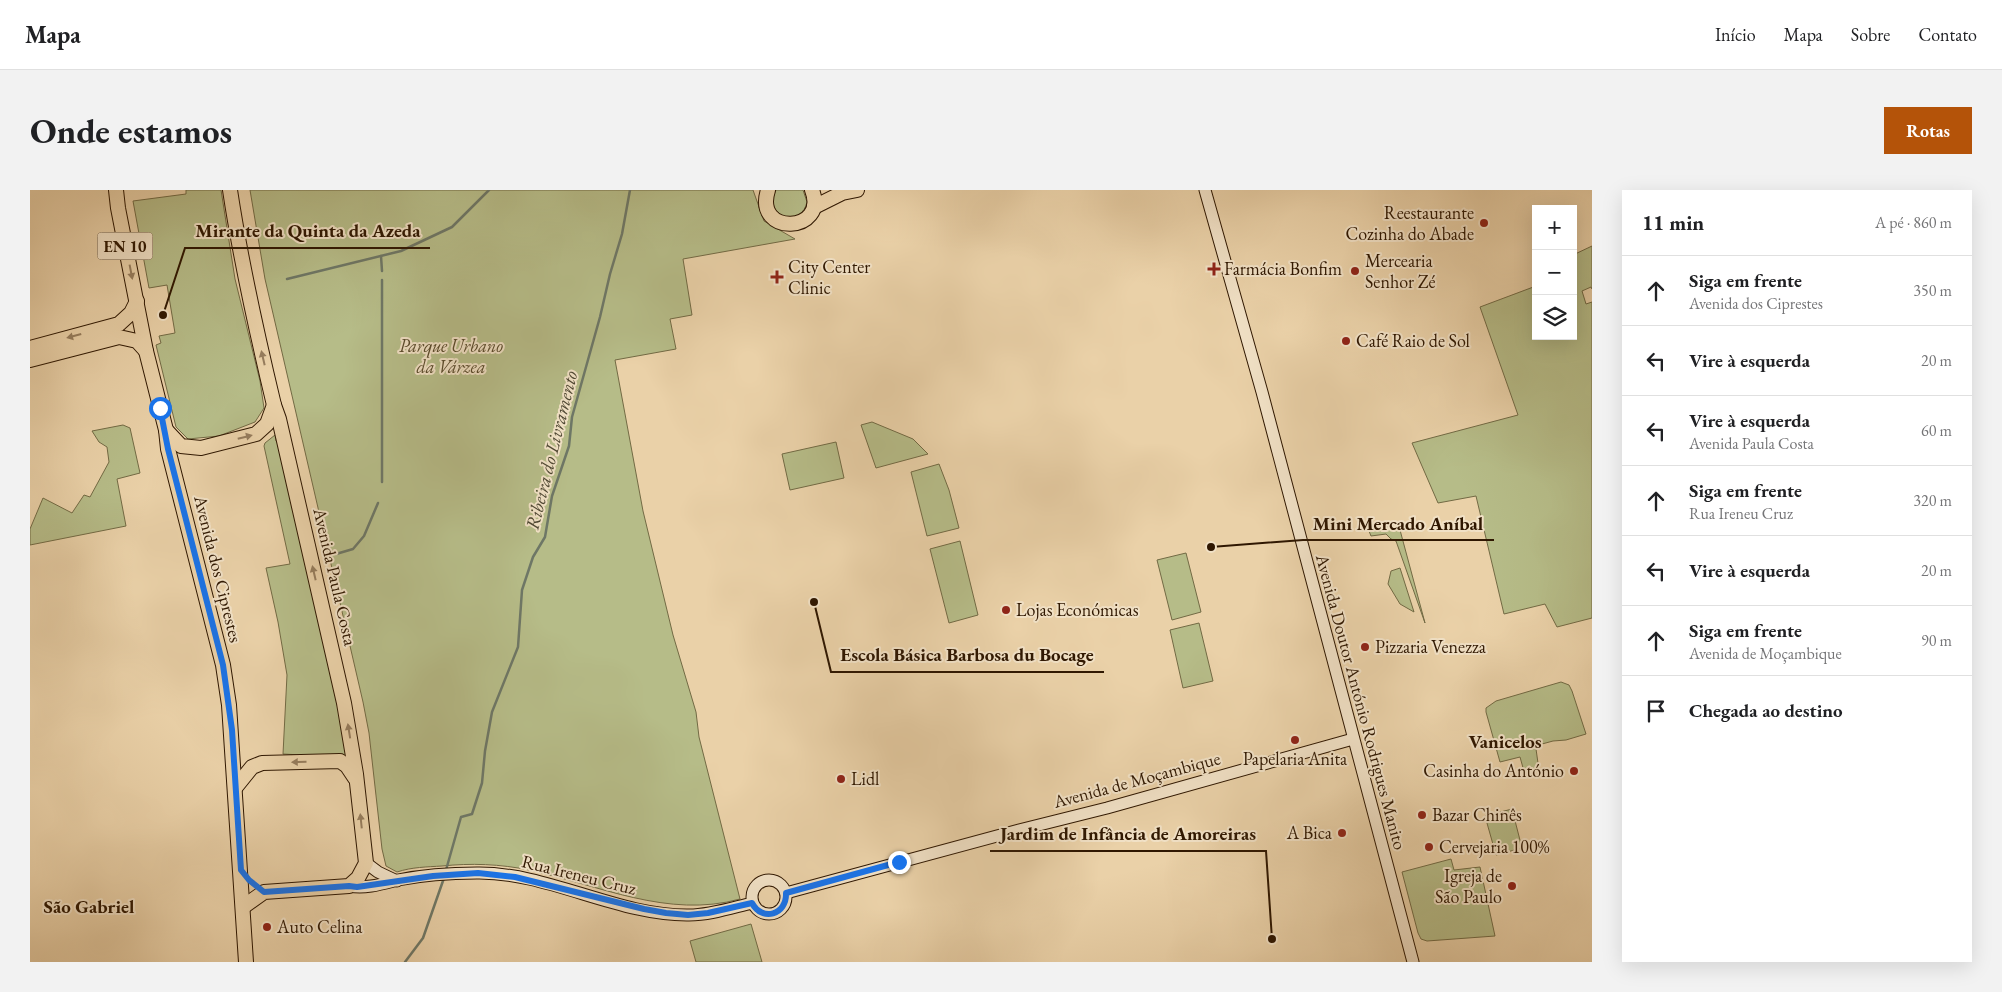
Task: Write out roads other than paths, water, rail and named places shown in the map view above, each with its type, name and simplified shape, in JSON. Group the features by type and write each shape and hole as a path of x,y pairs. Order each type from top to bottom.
{"main road":[{"name":"Avenida dos Ciprestes","path":"116,190 146,351 166,430 168,449 223,665 230,705 246,962"},
{"name":"Avenida Paula Costa","path":"230,190 242,264 344,703 366,863"},
{"path":"766,193 766,206 774,219 783,224 800,223 807,219 814,207 815,198 812,190"},
{"path":"814,207 842,194 857,190"},
{"path":"30,348 119,324 131,313 136,302"},
{"path":"30,360 119,337 131,338 142,345 146,351"},
{"path":"166,430 181,446 201,448 256,434 267,424 274,405"},
{"path":"235,788 252,767 262,763 340,762 347,766 356,780"},
{"path":"242,907 264,892 349,886 358,878 366,863"},
{"path":"241,870 249,880 264,892"}],"street":[{"name":"Avenida Doutor António Rodrigues Manito","path":"1205,190 1262,392 1413,962"},
{"name":"Avenida de Moçambique","path":"786,893 994,836 1107,808 1353,739"},
{"path":"366,863 378,872 397,880"},
{"name":"Rua Ireneu Cruz","path":"349,886 373,886 389,884 397,880 484,873 515,877 644,909 680,915 708,913 752,903"},
{"path":"768,880 778,883 786,893 785,904 778,912 773,914 763,914 752,903 751,897 754,887 763,881 768,880"}],"waterway":[{"path":"287,279 401,251 452,227 489,190"},
{"name":"Ribeira do Livramento","path":"446,870 461,817 472,814 482,783 492,712 518,647 522,590 533,557 545,537 552,496 569,446 572,417 622,234 630,190"},
{"path":"381,256 382,271"},
{"path":"382,280 382,482"},
{"path":"336,554 353,549 364,536 378,503"},
{"name":"Ribeira do Livramento","path":"405,962 423,938 444,878"}],"place":[{"name":"Reestaurante Cozinha do Abade","path":"1484,223"},
{"name":"Farmácia Bonfim","path":"1214,269"},
{"name":"Mercearia Senhor Zé","path":"1355,271"},
{"name":"City Center Clinic","path":"777,277"},
{"name":"Mirante da Quinta da Azeda","path":"163,315"},
{"name":"Café Raio de Sol","path":"1346,341"},
{"name":"Mini Mercado Aníbal","path":"1211,547"},
{"name":"Escola Básica Barbosa du Bocage","path":"814,602"},
{"name":"Lojas Económicas","path":"1006,610"},
{"name":"Pizzaria Venezza","path":"1365,647"},
{"name":"Papelaria Anita","path":"1295,740"},
{"name":"Casinha do António","path":"1574,771"},
{"name":"Lidl","path":"841,779"},
{"name":"Bazar Chinês","path":"1422,815"},
{"name":"A Bica","path":"1342,833"},
{"name":"Cervejaria 100%","path":"1429,847"},
{"name":"Igreja de São Paulo","path":"1512,886"},
{"name":"Auto Celina","path":"267,927"},
{"name":"Jardim de Infância de Amoreiras","path":"1272,939"}],"district":[{"name":"Vanicelos","path":"1505,741"},
{"name":"São Gabriel","path":"89,906"}],"park label":[{"name":"Parque Urbano da Várzea","path":"451,356"}]}
